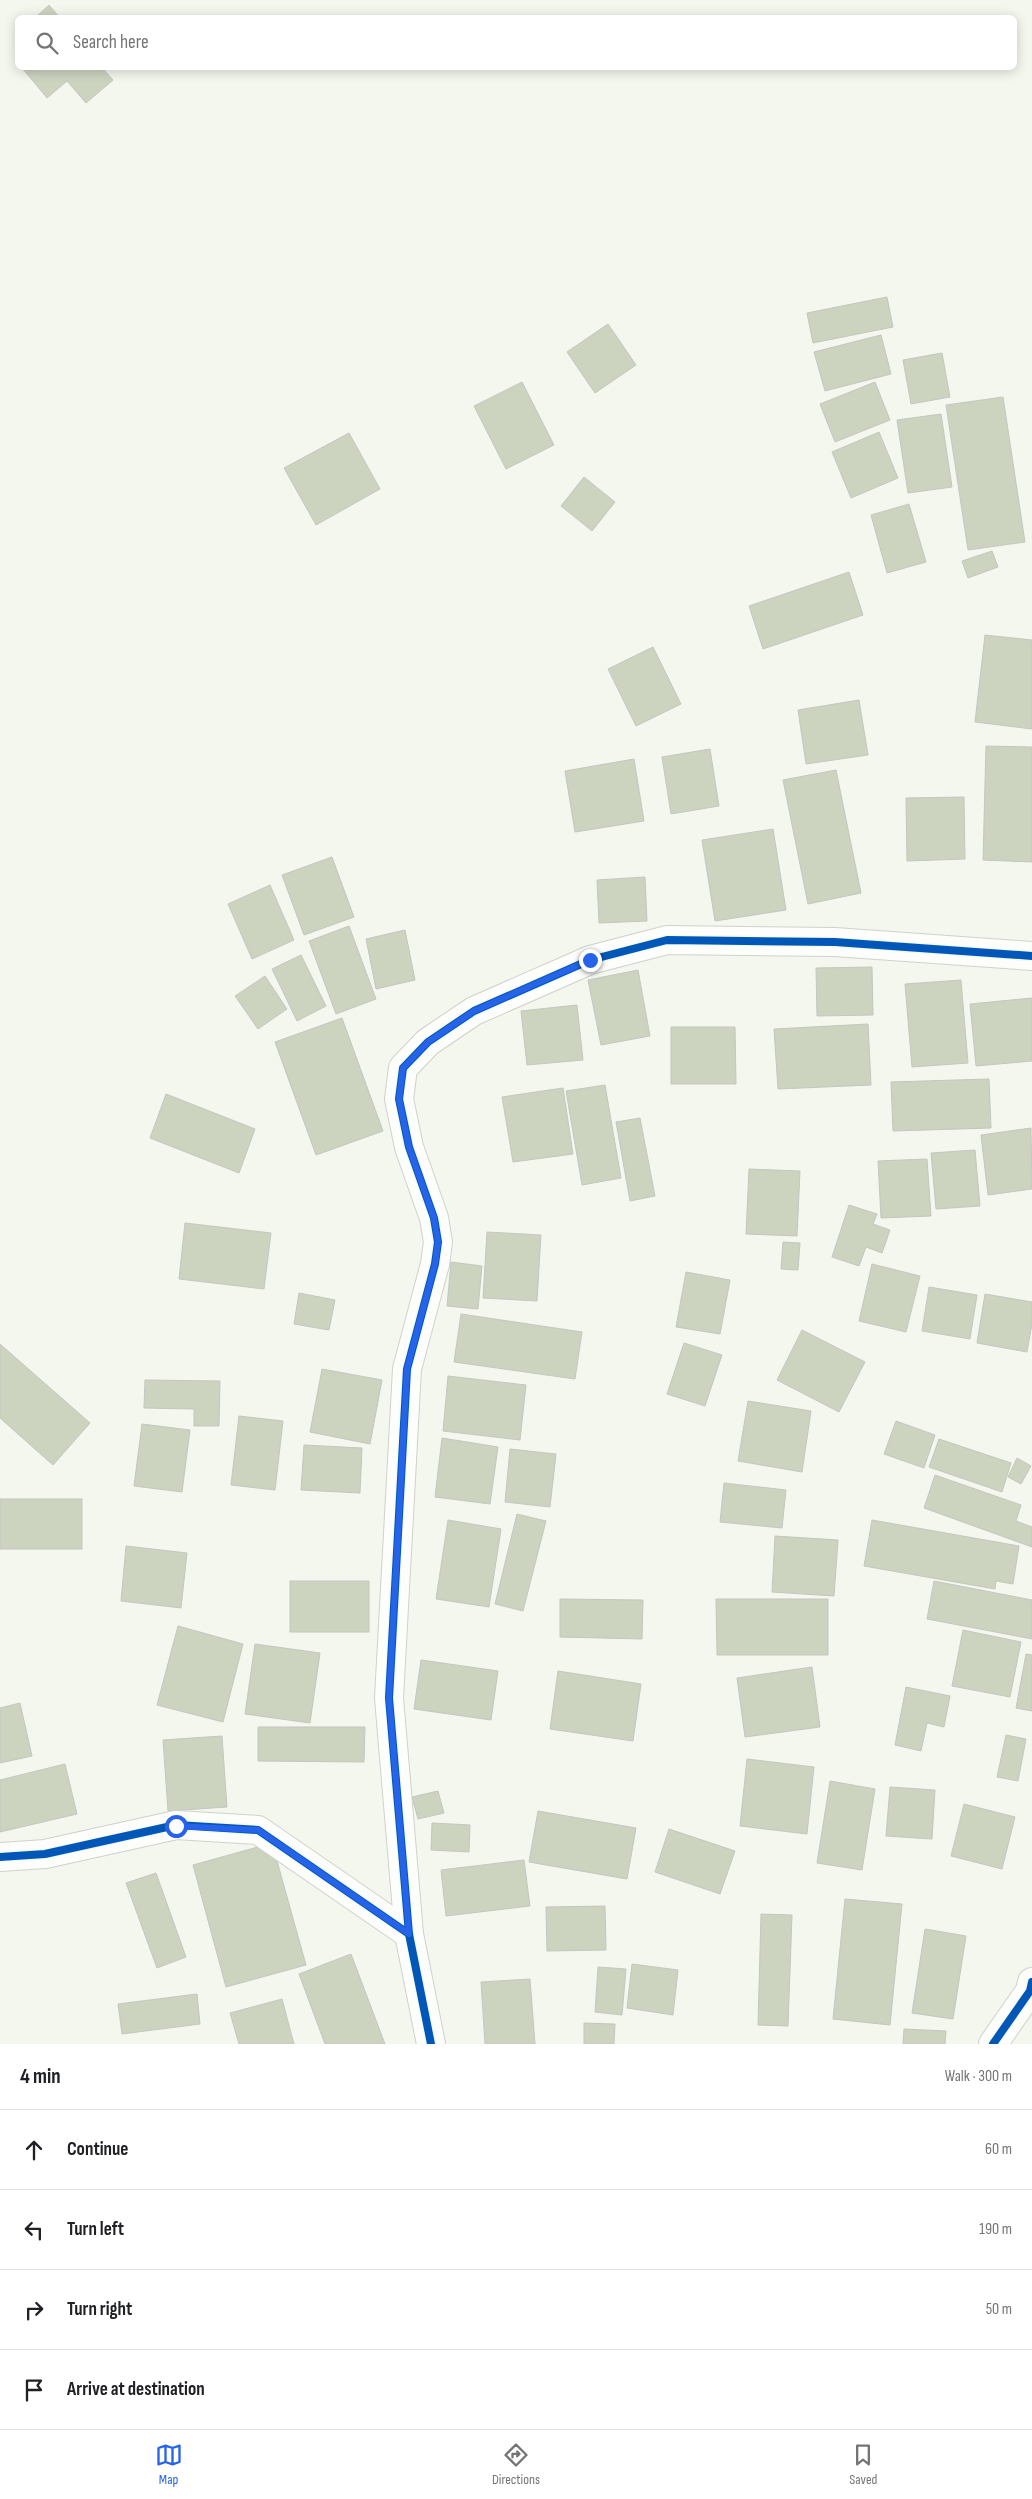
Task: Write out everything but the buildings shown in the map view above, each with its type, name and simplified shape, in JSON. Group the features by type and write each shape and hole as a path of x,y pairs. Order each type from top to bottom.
{"street":[{"path":"431,2044 409,1934 389,1698 407,1369 435,1264 438,1242 434,1218 409,1147 401,1109 399,1099 403,1068 428,1042 474,1011 590,960 667,940 835,942 1032,956"},
{"path":"0,1857 45,1854 176,1826 258,1830 409,1934"},
{"path":"993,2044 1030,1991 1032,1982"}],"cycle path":[{"path":"431,2044 409,1934 389,1698 407,1369 435,1264 438,1242 434,1218 409,1147 399,1099 403,1068 428,1042 474,1011 590,960 667,940 835,942 1032,956"},
{"path":"0,1857 45,1854 176,1825 258,1830 409,1934"},
{"path":"993,2044 1030,1991 1032,1982"}],"route":[{"path":"176,1826 258,1830 328,1876 409,1934 389,1698 401,1514 407,1369 435,1264 438,1242 434,1218 409,1147 399,1099 403,1068 428,1042 474,1011 590,960"}]}
